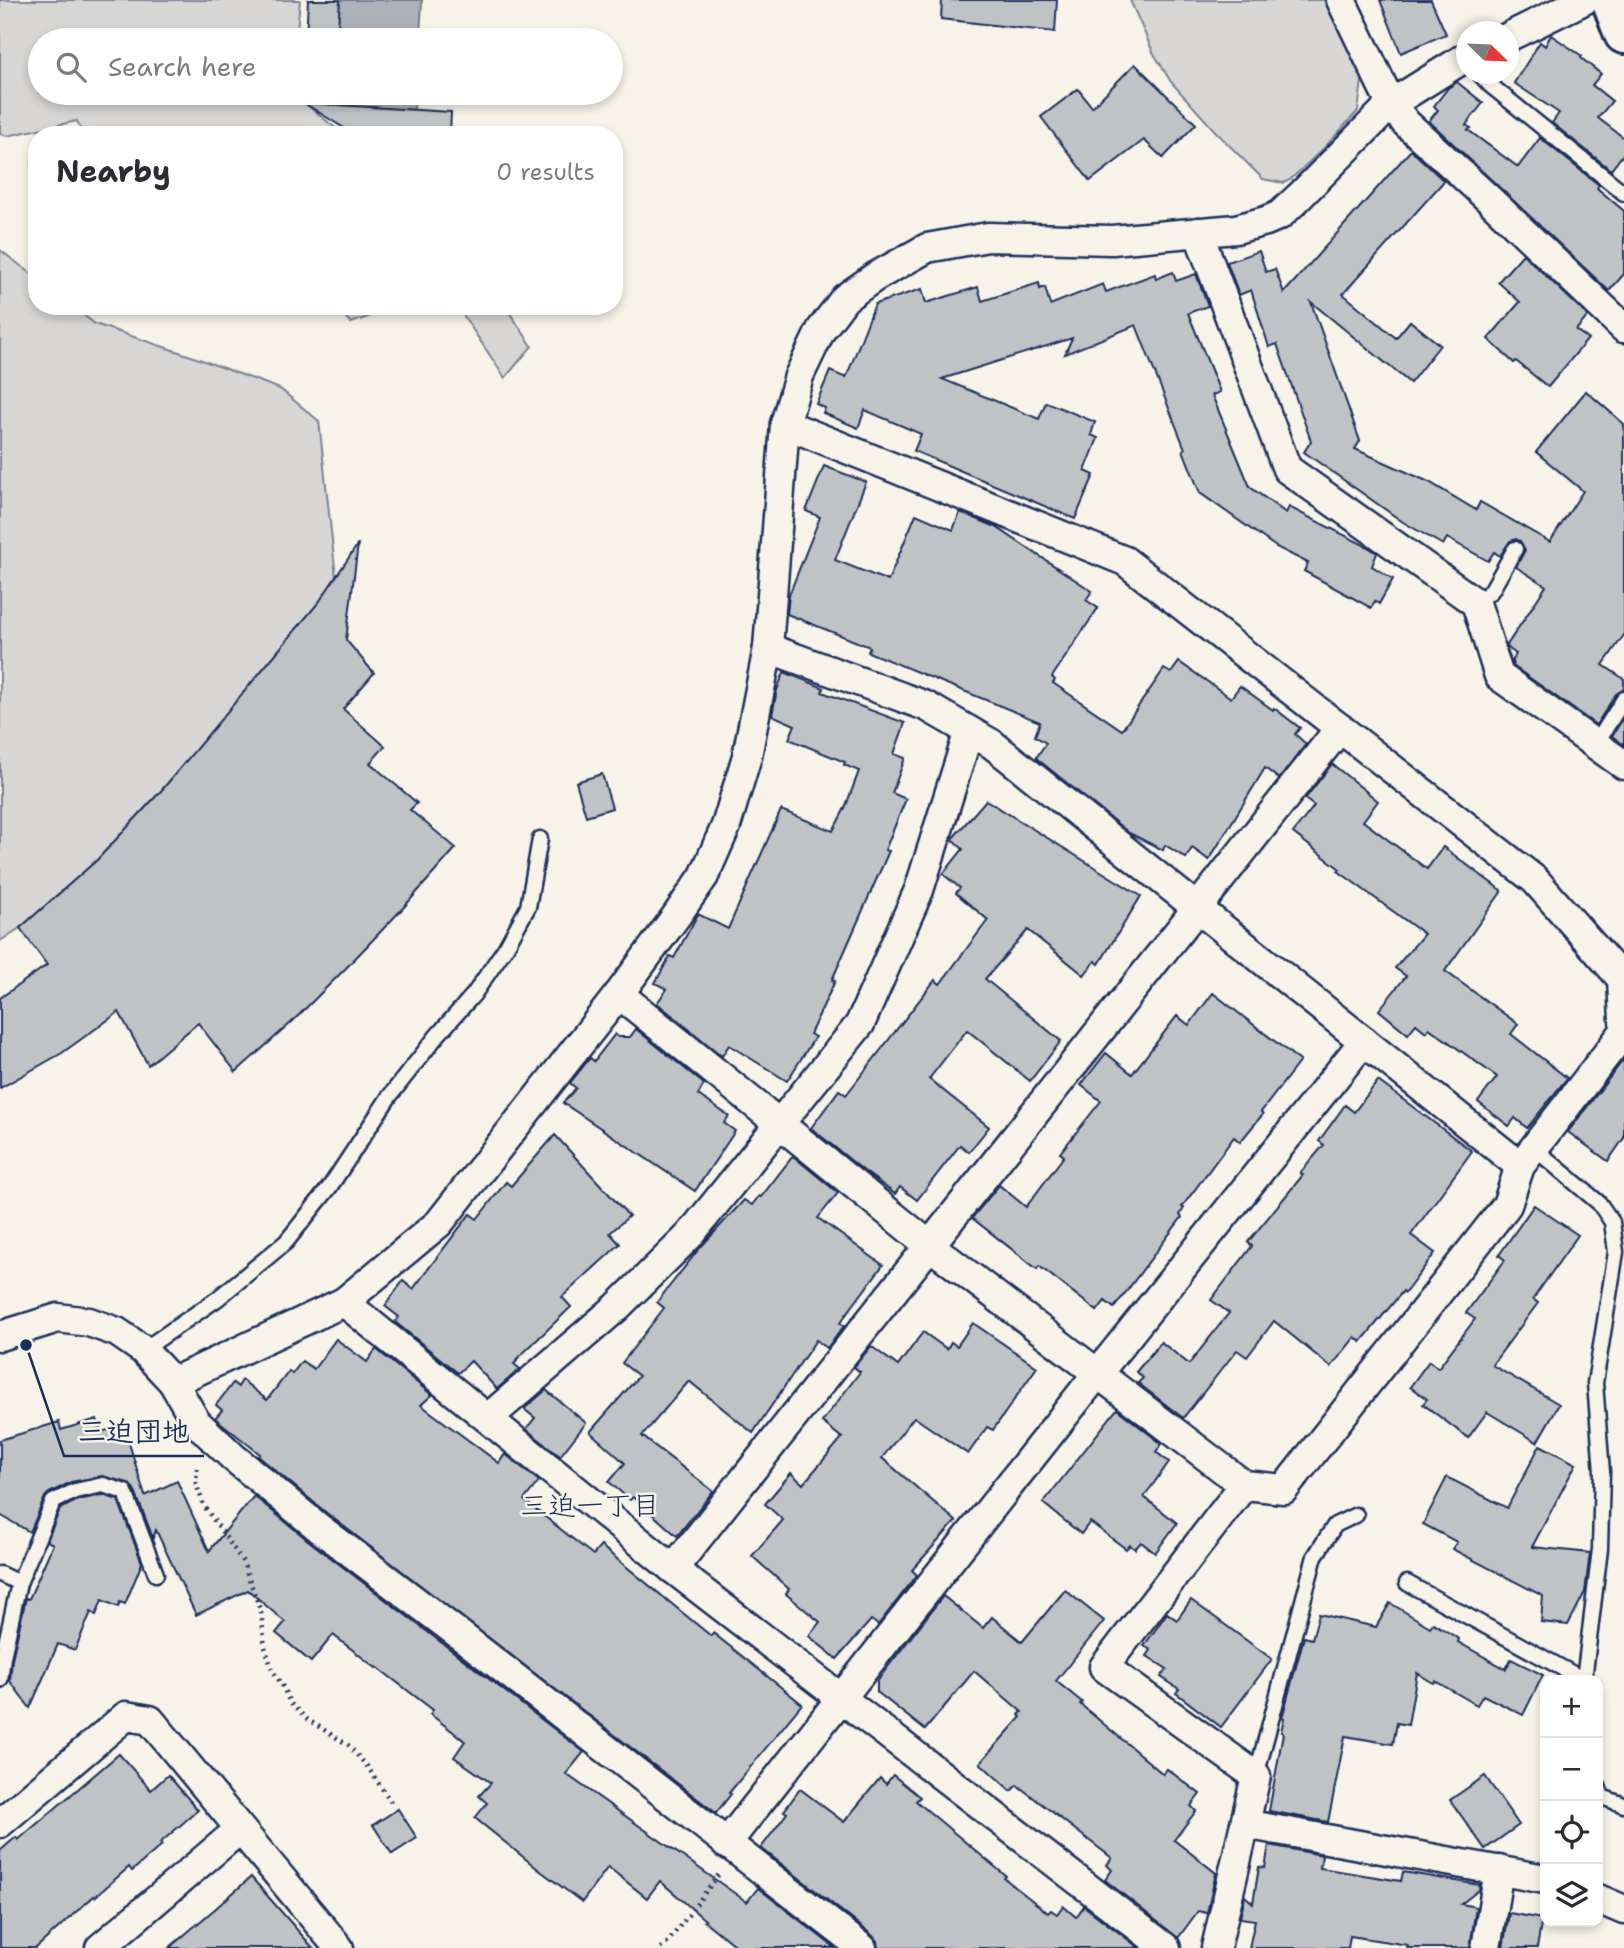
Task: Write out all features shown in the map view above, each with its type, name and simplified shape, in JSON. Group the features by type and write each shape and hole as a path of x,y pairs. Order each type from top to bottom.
{"street":[{"path":"1341,0 1391,104 1406,123 1624,328"},
{"path":"1519,32 1584,0"},
{"path":"1611,0 1624,34"},
{"path":"173,1382 344,1303 439,1223 619,993 704,876 726,827 747,756 768,648 785,424 799,376 821,330 845,298 875,277 927,248 988,237 1112,240 1236,229 1266,221 1280,215 1391,104 1456,63"},
{"path":"1198,232 1287,469 1476,603 1499,676 1624,765"},
{"path":"785,424 1125,561 1535,880 1622,979 1624,1021"},
{"path":"768,648 926,706 992,744 1364,1041 1527,1157"},
{"path":"673,1569 1340,728"},
{"path":"488,1418 617,1307 689,1236 860,1024 919,890 969,731"},
{"path":"619,993 929,1245 1244,1485 1284,1489 1507,1205 1527,1157 1624,1032"},
{"path":"731,1847 841,1698 1364,1041"},
{"path":"344,1303 673,1569 1166,1948"},
{"path":"0,1336 58,1318 89,1322 117,1332 143,1350 173,1382 195,1422 318,1528 862,1948"},
{"path":"1216,1948 1255,1776 1104,1667 1244,1485"},
{"path":"0,1823 126,1716 150,1720 339,1948"},
{"path":"1245,1824 1540,1877"},
{"path":"100,1948 240,1829"},
{"path":"1486,1948 1499,1870"},
{"path":"1603,1901 1624,1910"}],"lane":[{"path":"1489,84 1624,193"},
{"path":"1476,603 1490,591 1515,549"},
{"path":"1595,745 1624,699"},
{"path":"143,1350 217,1299 286,1242 321,1199 389,1097 474,994 506,947 528,907 540,839"},
{"path":"1527,1157 1599,1203 1612,1222 1616,1252 1595,1383 1602,1472 1600,1549 1585,1675"},
{"path":"0,1680 19,1583 53,1502 75,1490 103,1485 125,1492 156,1574"},
{"path":"1255,1776 1315,1556 1335,1525 1356,1516"},
{"path":"0,1574 19,1583"},
{"path":"1408,1583 1575,1675"},
{"path":"1603,1797 1624,1805"}],"path":[{"path":"195,1422 196,1483 204,1507 243,1562 261,1612 265,1647 272,1669 290,1703 307,1719 348,1745 367,1766 391,1802"},
{"path":"661,1948 668,1942 731,1847"}],"shaded area":[{"path":"0,0 300,0 297,28 28,28 28,105 307,105 333,126 79,126 77,121 54,126 28,126 28,132 7,136 0,134"},
{"path":"340,0 422,0 421,28 338,28"},
{"path":"1130,0 1333,0 1364,66 1358,111 1290,180 1283,183 1263,179 1171,82 1153,52"},
{"path":"342,105 414,105 414,110"},
{"path":"0,250 28,271 28,315 84,315 95,324 280,389 319,421 336,577 319,602 161,791 97,860 20,928 0,941"},
{"path":"343,315 374,315 351,323"},
{"path":"463,315 511,315 532,346 505,378"}],"building":[{"path":"308,0 340,0 338,28 307,28"},
{"path":"942,0 1057,0 1055,32 941,19"},
{"path":"1380,0 1431,0 1446,34 1401,53"},
{"path":"1551,35 1582,56 1581,58 1601,74 1592,85 1612,101 1598,118 1624,138 1624,153 1611,170 1552,123 1559,113 1516,84 1519,84 1519,75 1540,42 1545,46"},
{"path":"1135,64 1196,124 1163,158 1144,140 1090,181 1041,117 1078,89 1092,107"},
{"path":"1456,83 1459,84 1483,103 1466,125 1471,128 1468,130 1518,167 1540,138 1599,185 1597,188 1624,211 1624,274 1609,291 1429,121 1438,110 1434,106 1448,88"},
{"path":"307,105 451,112 450,126 341,126"},
{"path":"1411,150 1444,181 1343,294 1396,338 1410,321 1440,345 1410,383 1311,302 1360,441 1355,449 1429,482 1476,510 1480,502 1550,542 1583,491 1536,452 1586,391 1624,424 1624,635 1603,665 1624,679 1624,689 1616,694 1596,725 1513,666 1512,661 1516,654 1507,645 1546,586 1516,567 1525,550 1520,541 1510,541 1500,556 1494,552 1488,561 1447,538 1443,545 1403,522 1304,452 1311,441 1277,344 1269,347 1251,290 1239,295 1227,262 1259,251 1266,272 1275,269 1284,293"},
{"path":"1523,254 1588,316 1576,330 1588,339 1548,387 1516,361 1514,363 1488,339 1520,302 1498,282"},
{"path":"1173,272 1176,281 1196,274 1208,306 1188,313 1220,392 1212,395 1250,487 1286,513 1289,507 1377,553 1372,566 1393,579 1379,604 1375,601 1371,608 1304,571 1308,563 1276,547 1200,493 1136,325 1065,354 1072,338 942,379 1039,419 1046,402 1095,422 1091,435 1098,438 1085,471 1094,475 1075,519 914,451 921,434 865,410 858,428 823,413 825,408 816,404 830,371 846,378 875,304 922,289 926,303 978,287 982,301 1039,283 1040,289 1045,287 1050,305 1103,284 1106,292 1155,274 1156,279"},
{"path":"824,466 866,482 835,560 888,581 916,514 953,530 960,512 996,527 1092,591 1086,600 1098,608 1052,677 1055,680 1053,683 1122,730 1164,669 1171,673 1179,662 1231,698 1240,686 1300,728 1295,734 1306,744 1279,779 1265,768 1209,860 1192,848 1186,858 1165,845 1163,850 1129,833 1036,758 1046,743 1035,736 1040,722 868,652 870,647 787,614 789,595 820,517 806,511"},
{"path":"358,544 346,640 374,673 343,709 385,746 370,763 417,803 410,810 456,848 346,968 292,1022 236,1072 198,1023 148,1065 119,1012 62,1053 0,1088 0,998 47,965 20,928 97,860 161,791 319,602"},
{"path":"784,672 824,688 822,692 905,723 894,754 905,758 892,793 906,799 885,850 889,851 810,1034 815,1037 787,1081 729,1045 722,1056 657,1003 667,989 655,983 670,956 674,958 698,914 728,929 781,810 833,831 845,808 859,771 844,765 845,762 789,739 795,725 772,715"},
{"path":"1624,717 1624,745 1612,736"},
{"path":"1332,764 1378,801 1363,821 1427,869 1443,847 1502,891 1445,971 1518,1024 1511,1034 1567,1078 1527,1128 1515,1118 1509,1126 1478,1102 1497,1077 1429,1028 1426,1032 1416,1024 1408,1034 1379,1010 1406,976 1395,968 1424,934 1338,871 1340,869 1293,833 1314,806 1305,799"},
{"path":"602,774 612,808 586,816 576,782"},
{"path":"986,800 1141,896 1099,964 1095,961 1084,975 1028,930 985,979 1061,1041 1030,1081 967,1030 929,1079 989,1127 969,1152 960,1145 917,1200 900,1187 895,1194 811,1128 839,1090 846,1095 935,980 940,984 988,920 956,893 960,888 943,874 963,849 952,839"},
{"path":"1213,993 1300,1061 1240,1142 1234,1137 1182,1207 1182,1217 1114,1308 1105,1301 1097,1311 1039,1266 1037,1269 972,1218 999,1185 1026,1207 1064,1156 1060,1153 1101,1101 1081,1085 1106,1053 1132,1074 1177,1016 1189,1025"},
{"path":"636,1029 704,1084 698,1095 729,1116 724,1123 735,1131 695,1191 563,1103 576,1088 570,1083 590,1058 594,1061 615,1034 618,1037 630,1037"},
{"path":"1624,1059 1624,1138 1608,1161 1568,1132"},
{"path":"1378,1081 1472,1151 1411,1235 1435,1253 1405,1293 1403,1291 1361,1342 1355,1337 1331,1367 1274,1321 1247,1357 1237,1350 1183,1418 1138,1383 1143,1378 1136,1372 1161,1342 1189,1364 1229,1313 1211,1300 1252,1246 1248,1242 1303,1175 1300,1173 1324,1145 1319,1141 1345,1105 1354,1112"},
{"path":"555,1135 629,1216 610,1233 620,1244 562,1297 571,1307 516,1360 514,1364 520,1369 497,1389 471,1361 458,1373 395,1322 399,1317 385,1306 403,1281 413,1289 470,1214 477,1219 506,1182 511,1186"},
{"path":"793,1156 838,1193 818,1218 883,1265 840,1323 844,1326 827,1348 816,1340 753,1433 689,1381 642,1436 713,1491 677,1536 633,1497 630,1500 609,1482 625,1463 590,1432 639,1376 622,1363 664,1308 657,1302 699,1249 744,1200 752,1205 761,1197"},
{"path":"1534,1205 1578,1235 1533,1299 1538,1303 1492,1365 1559,1404 1537,1442 1487,1412 1468,1438 1423,1404 1427,1399 1410,1387 1429,1361 1438,1368 1475,1319 1466,1313 1505,1260 1499,1255"},
{"path":"973,1323 1037,1367 993,1430 987,1427 968,1454 914,1417 882,1458 956,1521 912,1570 917,1575 878,1625 871,1620 837,1659 809,1636 820,1622 786,1594 789,1589 752,1556 783,1520 765,1504 791,1473 803,1484 842,1438 822,1422 860,1372 854,1367 871,1346 898,1366 923,1332 947,1349 951,1342 957,1346"},
{"path":"336,1339 367,1362 376,1349 432,1395 421,1405 499,1463 505,1454 539,1481 524,1500 593,1555 601,1546 711,1636 713,1633 802,1704 729,1793 731,1794 716,1813 329,1515 215,1418 222,1410 216,1405 233,1383 238,1387 242,1380 267,1400 289,1371 292,1374 302,1361 314,1369"},
{"path":"546,1390 586,1423 560,1456 526,1429 535,1418 524,1409"},
{"path":"1117,1409 1162,1444 1156,1452 1169,1462 1144,1497 1177,1523 1155,1553 1141,1542 1135,1549 1130,1545 1126,1549 1090,1522 1081,1534 1043,1503"},
{"path":"97,1419 101,1432 115,1428 116,1436 126,1433 145,1496 177,1481 209,1551 254,1496 584,1752 566,1774 747,1902 758,1888 835,1948 738,1948 660,1881 647,1898 608,1867 582,1902 475,1818 487,1803 479,1796 491,1783 454,1757 465,1741 430,1714 433,1710 377,1667 333,1635 311,1662 276,1633 285,1622 248,1590 196,1615 156,1530 153,1538 134,1489 128,1483 102,1476 71,1482 49,1493 30,1532 0,1515 0,1440 59,1422 61,1430"},
{"path":"1540,1445 1576,1464 1532,1547 1590,1553 1585,1592 1568,1625 1541,1622 1543,1596 1452,1549 1457,1542 1423,1524 1447,1477 1507,1508"},
{"path":"103,1495 118,1500 142,1563 125,1604 120,1602 118,1607 102,1600 96,1615 91,1612 75,1650 58,1644 30,1708 10,1681 12,1659 26,1598 29,1599 53,1544 47,1541 60,1509 78,1500"},
{"path":"1065,1590 1104,1621 1056,1681 1163,1774 1167,1769 1200,1794 1191,1806 1196,1811 1174,1840 1216,1873 1207,1913 1198,1911 1178,1938 1105,1880 1112,1870 1107,1865 1112,1858 1017,1785 1011,1791 980,1763 1021,1717 1019,1715 1022,1712 974,1671 925,1730 877,1692 877,1681 943,1596 983,1628 992,1617 1022,1642"},
{"path":"1191,1600 1272,1659 1221,1727 1176,1693 1179,1689 1161,1677 1167,1669 1147,1656 1151,1650 1144,1646 1167,1613 1177,1620"},
{"path":"1390,1603 1430,1627 1433,1623 1459,1639 1458,1642 1506,1669 1511,1659 1543,1675 1540,1675 1540,1681 1523,1715 1483,1695 1477,1705 1417,1673 1408,1725 1397,1723 1393,1744 1345,1736 1328,1822 1269,1811 1283,1733 1282,1718 1304,1637 1312,1639 1319,1614 1376,1627"},
{"path":"119,1754 151,1790 168,1775 198,1810 132,1871 129,1867 36,1948 0,1948 0,1851 16,1837 18,1840"},
{"path":"893,1775 920,1797 916,1801 1048,1913 1051,1910 1057,1914 1063,1906 1076,1917 1084,1906 1139,1948 878,1948 872,1935 761,1848 787,1813 784,1811 800,1789 844,1822 880,1778 886,1784"},
{"path":"1485,1776 1519,1825 1485,1849 1450,1800"},
{"path":"398,1809 417,1838 392,1854 373,1825"},
{"path":"1269,1845 1322,1855 1320,1868 1401,1881 1403,1872 1480,1885 1479,1890 1461,1904 1476,1907 1470,1948 1407,1948 1408,1945 1350,1936 1348,1948 1249,1948 1255,1920 1240,1918 1245,1896 1253,1903 1259,1867 1265,1868"},
{"path":"251,1877 313,1948 169,1948 216,1908"},
{"path":"1509,1913 1540,1919 1537,1948 1503,1948"}],"place":[{"name":"三迫団地","path":"26,1345"}],"district":[{"name":"三迫一丁目","path":"590,1505"}]}
